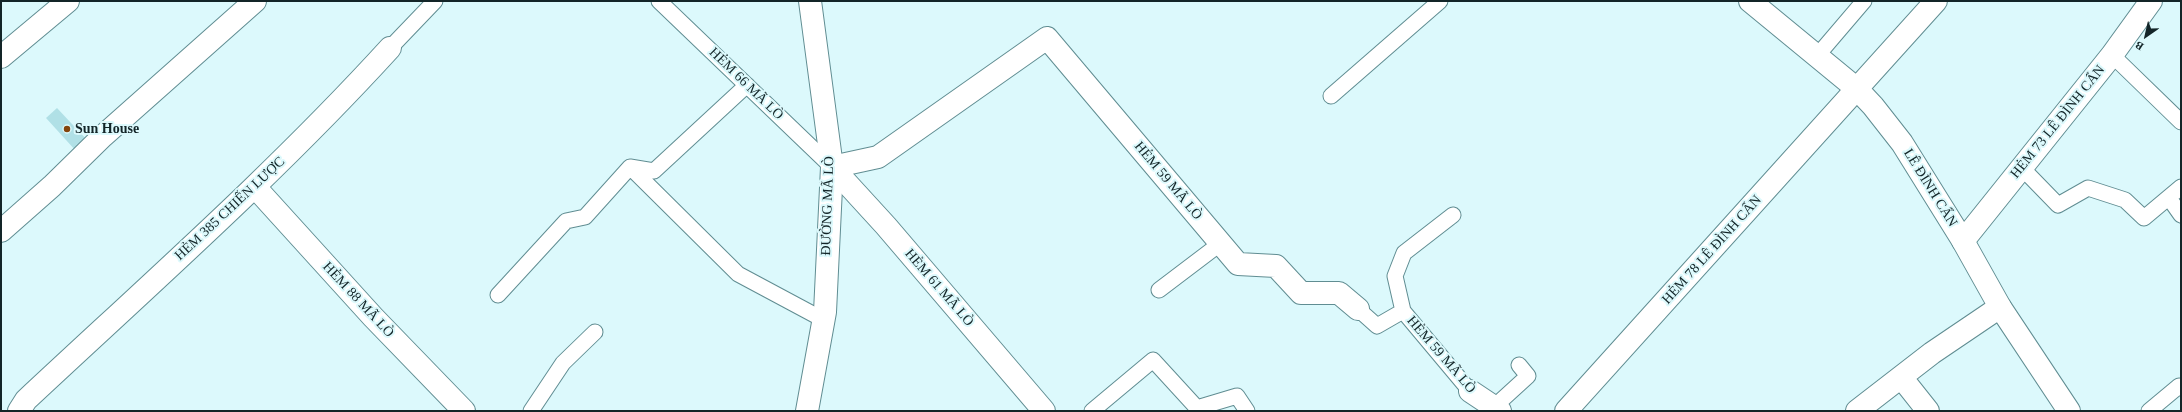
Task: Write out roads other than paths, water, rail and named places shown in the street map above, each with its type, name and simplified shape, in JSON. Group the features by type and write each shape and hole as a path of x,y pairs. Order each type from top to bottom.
{"street":[{"path":"1,57 68,1"},
{"path":"1,231 52,186 103,136 255,1"},
{"name":"ĐƯỜNG MÃ LÒ","path":"806,411 824,320 832,167 810,1"},
{"name":"LÊ ĐÌNH CẨN","path":"1750,1 1857,89 1902,143 1963,241 2000,307 2069,411"},
{"name":"HẺM 78 LÊ ĐÌNH CẨN","path":"1566,411 1936,1"},
{"name":"HẺM 73 LÊ ĐÌNH CẨN","path":"1963,241 2112,54 2151,1"},
{"name":"HẺM 59 MÃ LÒ","path":"832,167 878,157 1047,38 1238,264 1276,266 1301,293 1339,293 1358,309"},
{"name":"HẺM 385 CHIẾN LƯỢC","path":"19,411 26,400 255,187 335,108 390,48"},
{"name":"HẺM 61 MÃ LÒ","path":"832,167 886,226 1044,411"},
{"name":"HẺM 88 MÃ LÒ","path":"255,187 373,317 464,411"},
{"path":"1857,411 1932,353 2000,307"},
{"path":"1901,377 1928,411"},
{"name":"HẺM 59 MÃ LÒ","path":"1470,391 1497,409"}],"lane":[{"name":"HẺM 385 CHIẾN LƯỢC","path":"390,48 435,1"},
{"name":"HẺM 66 MÃ LÒ","path":"659,1 832,167"},
{"path":"1331,96 1440,1"},
{"path":"1817,56 1864,1"},
{"path":"2112,54 2181,122"},
{"path":"630,167 654,171 747,85"},
{"path":"498,295 566,221 585,217 630,167"},
{"path":"630,167 738,274 824,320"},
{"path":"2022,168 2058,205 2088,188 2125,200 2144,218 2181,187"},
{"path":"2168,198 2181,215"},
{"path":"1403,311 1395,276 1404,253 1453,215"},
{"path":"1159,290 1221,243"},
{"name":"HẺM 59 MÃ LÒ","path":"1358,309 1376,326 1403,311 1470,391"},
{"path":"531,411 563,362 595,332"},
{"path":"1092,411 1154,360 1197,408 1237,396 1247,411"},
{"path":"1497,409 1528,376 1519,365"},
{"path":"2149,411 2179,386 2181,388"}],"place":[{"name":"Sun House","path":"67,129"}]}
